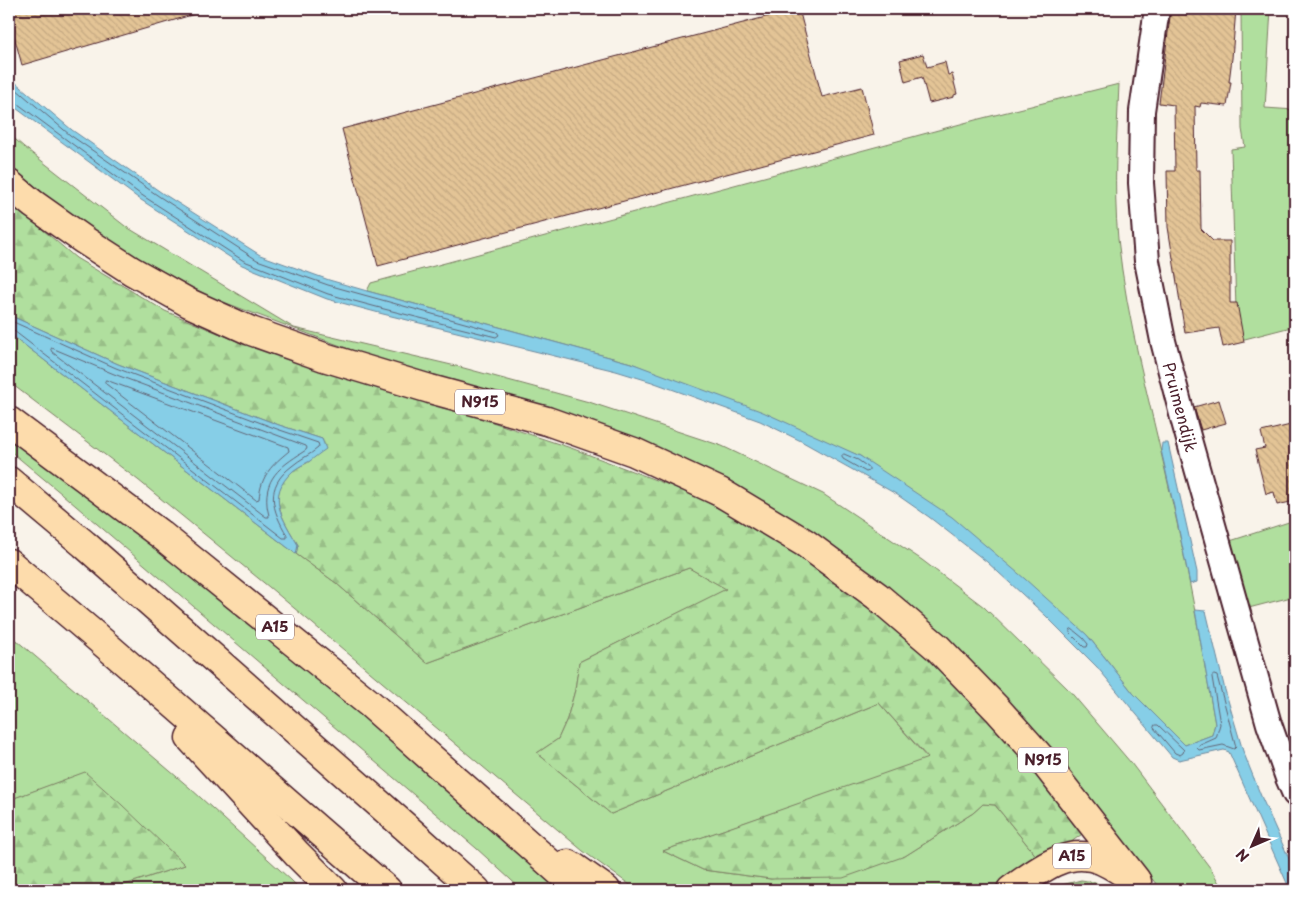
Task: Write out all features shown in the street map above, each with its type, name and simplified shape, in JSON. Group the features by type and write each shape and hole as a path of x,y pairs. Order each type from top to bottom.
{"main road":[{"name":"N915","path":"9,184 33,204 132,271 189,303 251,331 324,357 430,389 547,421 634,452 720,492 805,543 877,596 945,654 1040,757 1141,886"},
{"name":"A15","path":"9,421 160,534 369,703 580,890"},
{"path":"9,481 84,544 476,890"},
{"path":"9,563 387,890"},
{"path":"92,633 297,854 333,890"},
{"name":"A15","path":"531,846 575,868 606,890"},
{"name":"A15","path":"1010,890 1047,865 1073,856 1086,856 1100,860 1141,886"}],"street":[{"name":"Pruimendijk","path":"1157,9 1142,111 1141,183 1147,261 1163,341 1184,422 1269,724 1295,794"}],"green space":[{"path":"1241,9 1271,9 1265,108 1295,110 1295,326 1237,341 1231,149 1245,147 1242,129"},
{"path":"1119,84 1116,200 1122,270 1140,362 1181,543 1215,724 1212,735 1185,745 1133,693 1087,635 860,456 631,363 367,291 371,283 979,119"},
{"path":"9,134 125,226 294,328 460,367 589,402 722,446 823,494 922,560 984,607 1068,689 1131,763 1211,869 1223,890 1161,890 1012,704 900,598 798,525 421,376 210,297 128,252 69,213 9,166"},
{"path":"9,201 76,258 165,311 242,343 340,377 447,407 571,448 690,493 784,544 871,605 936,661 1017,740 1085,832 1042,863 995,805 983,804 973,813 905,856 843,878 771,879 703,870 663,851 928,758 879,703 611,814 537,753 558,739 567,719 575,690 579,662 726,589 689,568 427,663 336,583 296,554 298,545 279,507 278,497 280,488 285,479 294,470 311,460 322,439 279,425 118,364 9,315"},
{"path":"9,333 336,583 427,663 689,568 727,589 579,662 575,690 567,719 558,739 537,753 611,814 879,703 928,759 663,851 703,870 771,879 905,856 973,813 983,804 995,805 1042,863 999,890 637,890 583,851 269,587 138,480 9,382"},
{"path":"9,434 246,616 378,724 564,890 522,890 476,848 9,450"},
{"path":"1295,520 1295,596 1241,610 1224,543"},
{"path":"9,634 190,788 301,890 109,890 185,865 85,773 9,800"},
{"path":"85,772 185,865 109,890 9,890 9,800"},
{"path":"1081,880 1095,882 1106,890 1062,890 1058,886"}],"water":[{"path":"9,77 72,130 162,193 260,255 329,280 631,363 763,412 860,456 952,517 1025,579 1087,635 1133,693 1185,745 1212,735 1215,724 1195,610 1206,611 1225,690 1243,751 1295,872 1295,890 1290,890 1229,752 1224,750 1179,760 1172,757 1097,667 1045,615 987,562 896,494 801,441 760,421 652,382 616,371 327,299 242,265 138,198 9,103"},
{"path":"9,315 118,364 279,425 322,439 326,449 293,471 280,489 279,508 298,545 296,554 9,333"},
{"path":"1162,443 1168,443 1197,572 1197,582 1190,584 1161,450"}],"building":[{"path":"9,9 194,9 195,14 22,65 9,18"},
{"path":"799,9 822,97 862,87 874,135 378,266 342,129"},
{"path":"1171,9 1236,9 1229,82 1231,82 1227,106 1201,103 1200,107 1195,106 1196,170 1200,170 1201,229 1213,241 1230,241 1230,303 1237,303 1244,342 1223,347 1219,328 1185,333 1168,227 1167,171 1175,171 1174,105 1159,103"},
{"path":"923,54 927,67 945,62 948,75 952,74 957,94 954,97 929,103 922,77 905,82 900,60"},
{"path":"1219,400 1226,423 1201,430 1194,407"},
{"path":"1295,424 1295,501 1277,505 1274,492 1266,494 1255,450 1265,448 1261,432"}]}
